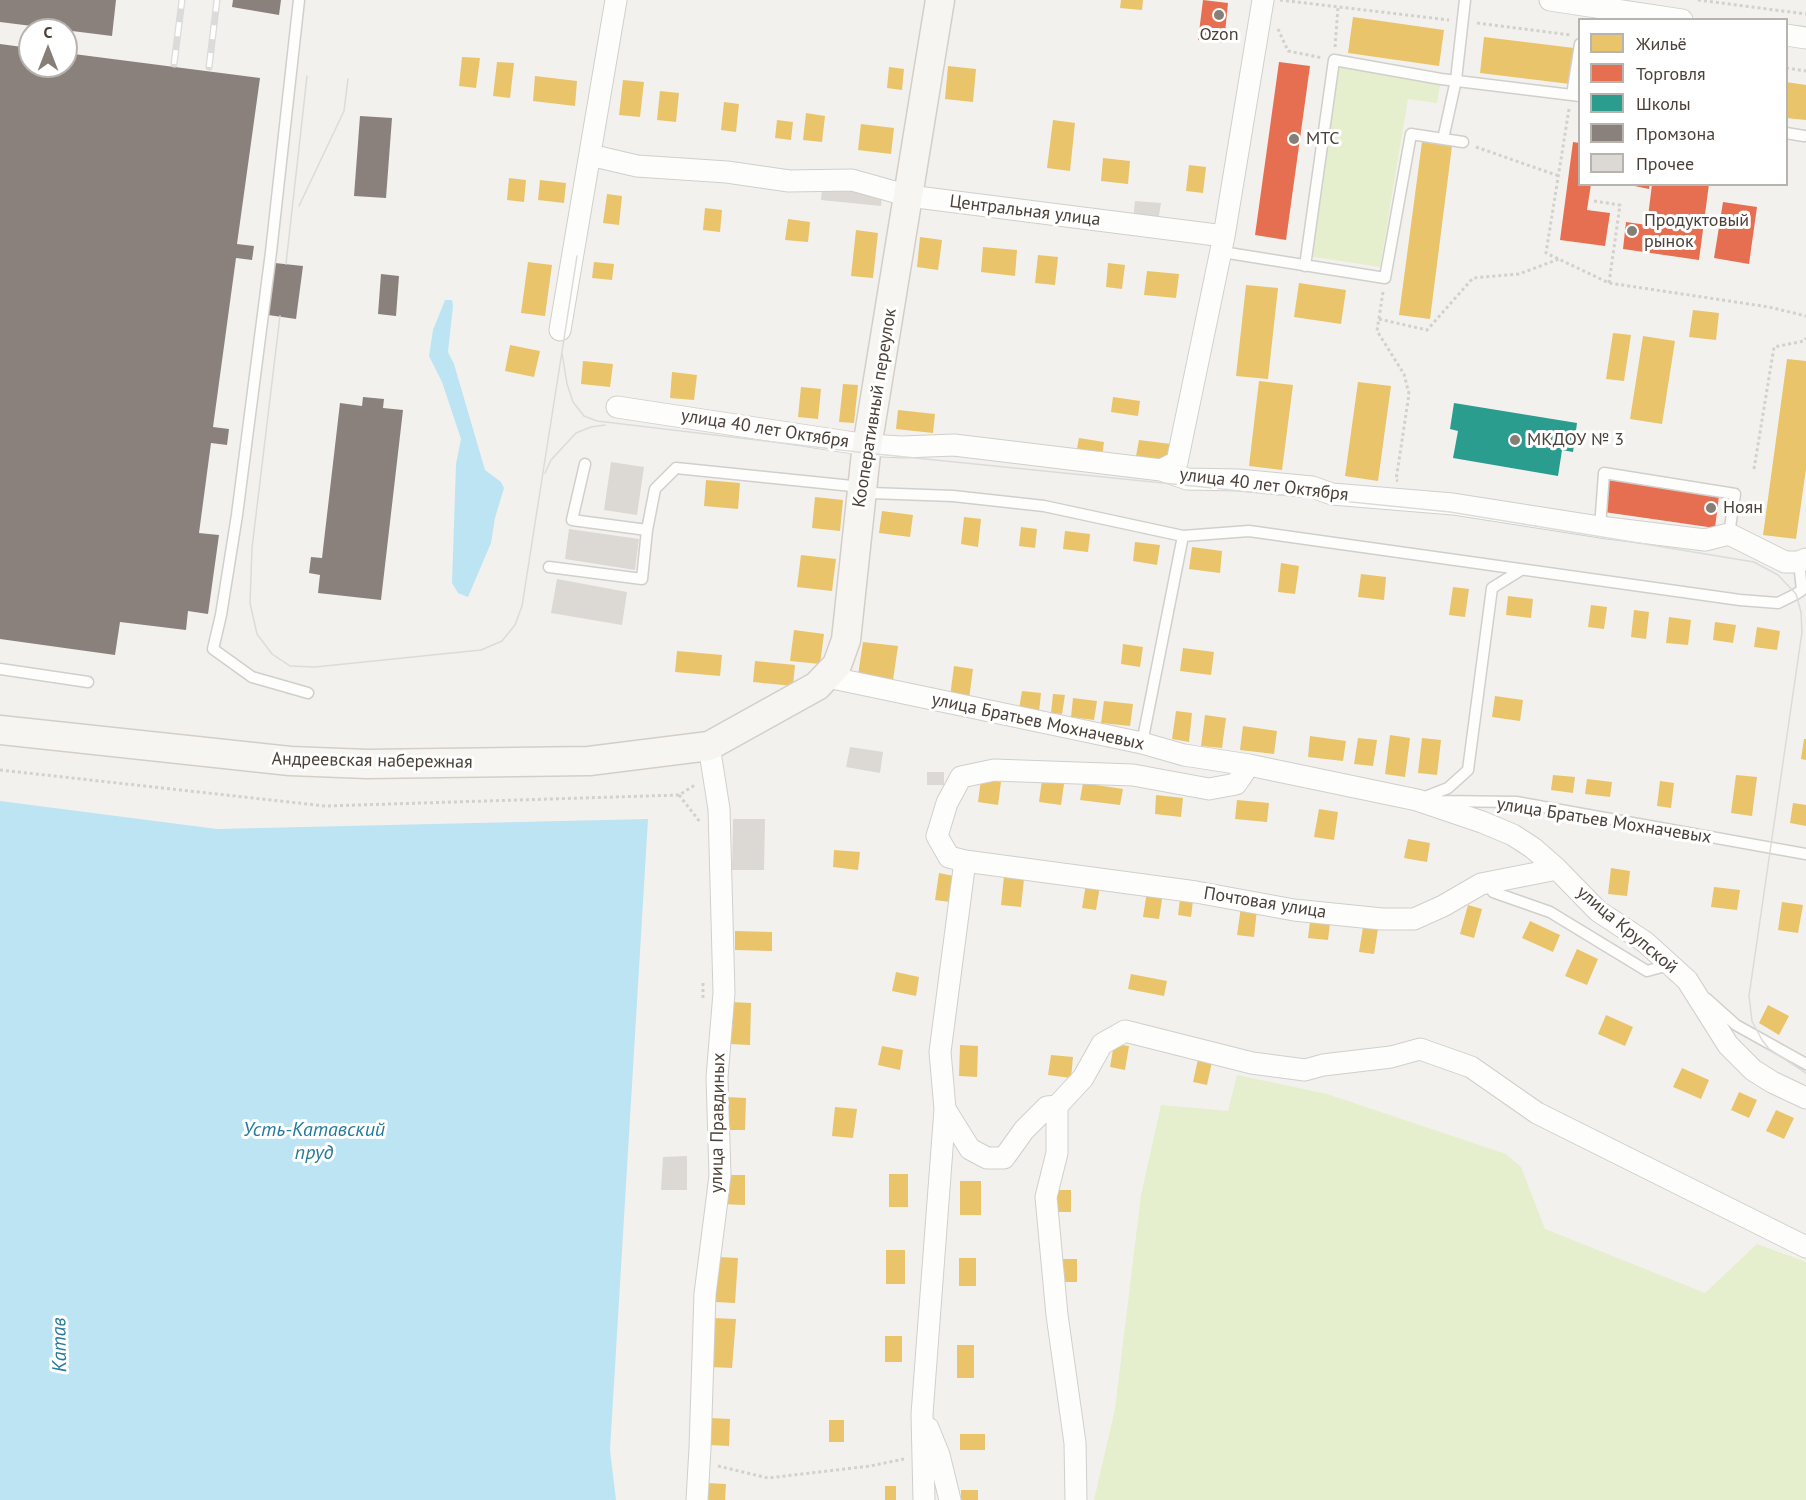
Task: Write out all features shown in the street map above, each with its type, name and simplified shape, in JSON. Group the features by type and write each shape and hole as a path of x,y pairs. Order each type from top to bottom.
{"main road":[{"name":"Кооперативный переулок","path":"709,746 817,686 837,665 846,640 867,445 940,0"},
{"name":"Андреевская набережная","path":"0,730 290,761 367,764 589,761 709,746"}],"street":[{"path":"560,330 615,0"},
{"path":"1161,470 1177,462 1223,244 1263,0"},
{"path":"1550,0 1585,12 1638,7 1675,18"},
{"path":"1788,35 1806,38"},
{"name":"Центральная улица","path":"590,155 637,166 727,172 789,181 852,180 909,196 1223,244"},
{"name":"улица 40 лет Октября","path":"617,407 867,445 902,447 954,445 1161,470 1187,479 1238,480 1312,487 1332,494 1453,504 1600,527 1705,540 1729,534"},
{"path":"1729,534 1785,562 1803,560"},
{"name":"улица Братьев Мохначевых","path":"829,674 837,679 1142,743 1184,755 1249,765 1417,800"},
{"name":"улица Правдиных","path":"697,1500 705,1294 720,1176 717,1077 724,993 719,809 709,746"},
{"path":"924,1500 922,1414 945,1108 940,1052 965,861 949,857 937,836 947,803 961,777 994,770 1133,776 1209,789 1236,784 1249,765"},
{"name":"улица Крупской","path":"1417,800 1513,835 1533,848 1557,868 1598,911 1645,942 1687,980 1728,1045 1747,1064 1772,1082 1806,1098"},
{"name":"Почтовая улица","path":"965,861 1196,892 1294,910 1382,919 1414,919 1443,906 1480,884 1557,868"},
{"path":"945,1108 970,1149 987,1158 1004,1158 1024,1130 1047,1107 1057,1106 1083,1078 1102,1044 1125,1031 1252,1063 1305,1070 1323,1065 1391,1057 1420,1048 1471,1067 1537,1113 1806,1247"},
{"path":"1057,1106 1058,1153 1046,1197 1057,1315 1075,1443 1077,1500"},
{"path":"922,1414 939,1455 950,1500"}],"lane":[{"path":"299,0 273,240 237,515 221,615 213,649 252,677 308,693"},
{"path":"1443,139 1456,80 1465,0"},
{"path":"1305,266 1334,60 1441,79 1576,96 1578,70"},
{"path":"1788,133 1804,136"},
{"path":"1223,244 1305,266 1385,278 1412,134 1463,142"},
{"path":"585,464 572,520 647,530"},
{"path":"549,567 642,579 647,530 655,489 676,468 871,493 953,496 1044,506 1184,536 1249,531 1740,600 1779,603 1802,590 1803,560"},
{"path":"1600,527 1604,473 1735,494 1729,534"},
{"path":"1142,743 1184,536"},
{"path":"1417,800 1448,788 1468,770 1492,588 1521,570"},
{"path":"0,669 88,682"},
{"name":"улица Братьев Мохначевых","path":"1417,800 1516,802 1790,853 1806,854"},
{"path":"1493,892 1550,912 1647,971 1670,964"},
{"path":"1687,980 1736,1025 1806,1065"}],"path":[{"path":"1278,0 1578,36"},
{"path":"1698,0 1806,14"},
{"path":"1274,20 1288,51 1334,60 1338,7"},
{"path":"1788,68 1806,71"},
{"path":"1576,96 1558,176 1546,253 1609,283 1769,307 1806,315"},
{"path":"1463,142 1558,176"},
{"path":"1594,201 1620,205 1609,283"},
{"path":"1379,319 1427,330 1473,278 1519,274 1559,259"},
{"path":"1385,278 1377,331 1404,374 1409,394 1396,480"},
{"path":"1754,469 1774,347 1804,341 1806,338"},
{"path":"679,795 702,824"},
{"path":"703,972 703,1007"},
{"path":"700,1448 716,1466 768,1478 870,1466 923,1454"}],"green space":[{"path":"1339,62 1441,79 1437,103 1408,99 1380,267 1308,256"},
{"path":"1237,1075 1327,1094 1506,1154 1521,1167 1545,1229 1705,1293 1757,1244 1806,1262 1806,1500 1094,1500 1115,1409 1141,1195 1161,1105 1228,1111"}],"water":[{"path":"445,300 452,300 453,306 448,352 454,364 485,470 501,482 504,488 495,518 491,543 468,597 458,593 452,583 456,464 461,439 442,382 429,356 433,330"},
{"name":"Усть-Катавский пруд","path":"0,801 217,829 648,819 610,1450 616,1500 0,1500"}],"building: Жильё":[{"path":"1121,0 1143,0 1142,10 1120,8"},
{"path":"1353,17 1444,30 1439,66 1348,53"},
{"path":"1484,37 1574,48 1570,84 1480,73"},
{"path":"462,57 480,58 476,88 459,86"},
{"path":"497,62 514,63 510,98 493,96"},
{"path":"948,66 976,69 973,102 945,99"},
{"path":"889,67 904,69 902,90 887,88"},
{"path":"535,76 577,81 575,106 533,101"},
{"path":"623,80 644,82 640,117 619,115"},
{"path":"1788,82 1806,85 1806,120 1788,118"},
{"path":"660,91 679,93 676,122 657,120"},
{"path":"724,102 739,104 736,132 721,130"},
{"path":"806,113 825,116 822,142 803,140"},
{"path":"777,120 793,122 791,140 775,138"},
{"path":"1053,120 1075,123 1070,171 1047,168"},
{"path":"861,124 894,128 891,154 858,150"},
{"path":"1422,142 1452,146 1430,319 1399,315"},
{"path":"1103,158 1130,161 1128,184 1101,181"},
{"path":"1189,165 1206,167 1203,193 1186,191"},
{"path":"509,178 526,180 524,202 507,200"},
{"path":"540,180 566,183 564,203 538,200"},
{"path":"607,194 622,196 619,225 603,223"},
{"path":"705,208 722,210 720,232 703,230"},
{"path":"788,219 810,222 808,242 785,240"},
{"path":"856,230 878,233 873,278 851,276"},
{"path":"920,237 942,240 938,270 917,267"},
{"path":"983,247 1017,250 1015,276 981,272"},
{"path":"1038,255 1058,257 1055,285 1035,283"},
{"path":"528,262 552,265 545,316 521,313"},
{"path":"594,262 614,264 612,280 592,278"},
{"path":"1108,263 1125,265 1122,289 1106,287"},
{"path":"1147,271 1179,274 1176,298 1144,295"},
{"path":"1299,283 1346,290 1341,324 1294,317"},
{"path":"1246,285 1278,288 1268,379 1236,376"},
{"path":"1693,310 1719,313 1716,340 1689,337"},
{"path":"1613,333 1631,335 1624,381 1606,379"},
{"path":"1643,336 1675,341 1662,424 1630,419"},
{"path":"510,345 540,351 534,377 505,371"},
{"path":"1787,359 1806,361 1806,469 1796,539 1763,535"},
{"path":"583,361 613,364 610,387 581,384"},
{"path":"672,372 697,375 694,400 670,398"},
{"path":"1259,381 1293,385 1282,470 1249,466"},
{"path":"1358,382 1391,386 1378,481 1345,476"},
{"path":"843,384 858,385 854,423 839,422"},
{"path":"801,387 821,389 818,419 798,417"},
{"path":"1113,397 1140,401 1138,416 1111,412"},
{"path":"898,410 935,414 933,433 896,429"},
{"path":"1079,438 1104,442 1102,457 1076,454"},
{"path":"1139,440 1171,444 1169,460 1136,456"},
{"path":"706,480 740,483 738,509 704,506"},
{"path":"815,497 843,500 840,531 812,528"},
{"path":"882,511 913,515 910,537 879,533"},
{"path":"964,517 981,519 978,547 961,544"},
{"path":"1021,527 1037,529 1035,548 1019,546"},
{"path":"1065,531 1090,534 1088,552 1063,549"},
{"path":"1135,542 1160,545 1157,565 1133,561"},
{"path":"1192,547 1222,551 1220,573 1189,569"},
{"path":"801,555 836,559 832,591 797,587"},
{"path":"1281,563 1299,566 1295,594 1278,592"},
{"path":"1361,574 1386,577 1384,600 1358,597"},
{"path":"1453,587 1469,589 1465,617 1449,615"},
{"path":"1508,596 1533,599 1531,618 1506,615"},
{"path":"1591,605 1607,607 1604,629 1588,627"},
{"path":"1634,610 1649,612 1646,639 1631,637"},
{"path":"1669,617 1691,620 1688,645 1666,643"},
{"path":"1715,622 1736,625 1733,643 1713,640"},
{"path":"1757,627 1780,631 1777,650 1754,647"},
{"path":"794,630 824,634 820,664 790,661"},
{"path":"863,642 898,646 893,680 858,675"},
{"path":"1123,644 1143,647 1140,667 1121,664"},
{"path":"1183,648 1214,652 1211,675 1180,671"},
{"path":"677,651 722,655 720,676 675,672"},
{"path":"755,661 795,665 793,686 753,682"},
{"path":"954,666 973,669 969,699 950,697"},
{"path":"1022,691 1041,693 1039,712 1019,709"},
{"path":"1053,694 1065,695 1062,714 1051,713"},
{"path":"1495,696 1523,700 1520,721 1492,717"},
{"path":"1073,698 1097,701 1094,720 1071,717"},
{"path":"1104,701 1133,704 1130,726 1101,723"},
{"path":"1176,711 1192,713 1189,742 1172,739"},
{"path":"1205,715 1226,718 1222,748 1201,746"},
{"path":"1243,726 1277,731 1274,754 1240,750"},
{"path":"1390,735 1410,738 1405,777 1385,774"},
{"path":"1310,736 1346,741 1343,761 1308,757"},
{"path":"1358,738 1377,740 1373,766 1354,764"},
{"path":"1422,738 1441,740 1437,775 1418,773"},
{"path":"1804,739 1806,739 1806,760 1801,759"},
{"path":"1553,775 1575,777 1573,793 1551,790"},
{"path":"1736,775 1757,777 1752,816 1731,813"},
{"path":"981,779 1001,782 998,805 978,802"},
{"path":"1587,779 1612,782 1610,797 1585,794"},
{"path":"1042,780 1064,784 1061,805 1039,802"},
{"path":"1660,781 1674,783 1671,808 1657,806"},
{"path":"1083,783 1123,789 1120,805 1080,800"},
{"path":"1156,795 1183,798 1181,817 1155,814"},
{"path":"1237,800 1269,803 1267,822 1235,819"},
{"path":"1793,803 1806,805 1806,826 1790,823"},
{"path":"1319,809 1338,812 1334,840 1314,837"},
{"path":"1408,839 1430,843 1427,862 1404,858"},
{"path":"834,850 860,852 858,870 833,867"},
{"path":"1611,868 1630,871 1627,896 1608,894"},
{"path":"939,873 954,876 950,902 935,900"},
{"path":"1004,876 1024,879 1021,907 1001,905"},
{"path":"1086,884 1100,886 1096,910 1082,908"},
{"path":"1714,887 1740,890 1737,910 1711,907"},
{"path":"1147,891 1163,893 1159,919 1143,917"},
{"path":"1180,899 1193,901 1191,917 1178,915"},
{"path":"1782,902 1803,905 1798,933 1778,930"},
{"path":"1468,905 1482,909 1474,938 1460,934"},
{"path":"1241,907 1257,909 1254,937 1237,935"},
{"path":"1310,921 1330,923 1328,940 1308,938"},
{"path":"1530,921 1560,935 1553,952 1522,938"},
{"path":"1363,927 1378,929 1374,954 1359,952"},
{"path":"735,931 772,932 772,951 735,950"},
{"path":"1577,949 1598,959 1587,985 1565,976"},
{"path":"896,972 919,977 916,996 892,991"},
{"path":"1131,974 1167,981 1164,996 1128,989"},
{"path":"731,1002 751,1003 750,1045 730,1044"},
{"path":"1768,1005 1789,1016 1779,1035 1759,1023"},
{"path":"1606,1015 1633,1027 1625,1046 1598,1034"},
{"path":"1114,1044 1129,1046 1125,1070 1110,1067"},
{"path":"960,1045 978,1046 977,1077 959,1076"},
{"path":"882,1046 903,1050 900,1070 878,1065"},
{"path":"1051,1055 1073,1057 1071,1078 1048,1075"},
{"path":"1198,1059 1212,1062 1207,1085 1193,1082"},
{"path":"1682,1068 1709,1080 1701,1099 1673,1087"},
{"path":"1739,1092 1757,1100 1749,1118 1731,1110"},
{"path":"726,1097 746,1098 745,1130 726,1130"},
{"path":"835,1107 857,1109 853,1138 832,1136"},
{"path":"1776,1110 1794,1118 1784,1139 1766,1131"},
{"path":"889,1174 908,1174 908,1207 889,1207"},
{"path":"721,1175 745,1175 745,1205 720,1204"},
{"path":"960,1181 981,1181 981,1215 960,1215"},
{"path":"1056,1190 1071,1190 1071,1212 1056,1212"},
{"path":"886,1250 905,1250 905,1284 886,1284"},
{"path":"718,1257 738,1258 735,1303 715,1302"},
{"path":"959,1258 976,1258 976,1286 959,1286"},
{"path":"1060,1259 1077,1259 1077,1282 1060,1282"},
{"path":"713,1318 736,1319 732,1368 710,1367"},
{"path":"885,1336 902,1336 902,1362 885,1362"},
{"path":"957,1345 974,1345 974,1378 957,1378"},
{"path":"711,1418 730,1419 729,1446 709,1445"},
{"path":"829,1420 844,1420 844,1442 829,1442"},
{"path":"960,1434 985,1434 985,1450 960,1450"},
{"path":"706,1483 726,1484 725,1500 705,1500"},
{"path":"885,1486 896,1486 896,1500 885,1500"},
{"path":"961,1490 978,1490 978,1500 961,1500"}],"building: Торговля":[{"path":"1203,0 1228,3 1224,43 1198,40"},
{"path":"1279,62 1310,66 1286,240 1255,235"},
{"path":"1573,142 1578,143 1578,186 1591,186 1587,210 1610,213 1605,246 1560,240"},
{"path":"1652,186 1709,186 1699,260 1623,249 1626,222 1647,225"},
{"path":"1723,202 1757,207 1749,264 1714,258"},
{"path":"1609,480 1719,496 1715,528 1604,512"}],"building: Школы":[{"name":"МКДОУ № 3","path":"1454,403 1577,423 1573,452 1562,450 1558,476 1453,458 1458,431 1450,429"}],"building: Промзона":[{"path":"0,0 116,0 112,36 78,32 78,18 18,18 18,24 0,22"},
{"path":"233,0 281,0 279,15 232,7"},
{"path":"0,44 18,46 18,78 78,78 78,55 260,78 237,244 254,246 252,260 236,258 213,427 229,429 227,445 211,443 199,533 219,535 208,614 188,611 186,630 120,622 115,655 0,639"},
{"path":"360,116 392,118 386,198 354,196"},
{"path":"275,263 303,266 296,319 268,315"},
{"path":"381,274 399,276 396,316 378,314"},
{"path":"363,397 384,399 383,408 403,410 381,600 318,593 320,575 309,573 311,557 322,558 340,403 362,406"}],"building: Прочее":[{"path":"822,188 882,194 881,206 821,200"},
{"path":"1135,201 1161,203 1158,222 1133,220"},
{"path":"611,462 644,467 637,515 604,510"},
{"path":"569,529 639,539 635,570 565,559"},
{"path":"557,579 627,592 622,625 551,613"},
{"path":"850,747 883,752 880,773 846,767"},
{"path":"927,772 944,772 944,785 927,785"},
{"path":"733,819 765,819 764,870 732,870"},
{"path":"687,1156 687,1190 661,1190 663,1157"}],"tram line":[{"path":"286,264 307,76"},
{"path":"299,206 344,111 348,79"},
{"path":"280,316 252,548 250,603 257,634 272,654 290,666 315,667 481,650 502,641 515,625 522,606 577,256"},
{"path":"562,353 567,384 573,402 584,416 597,421 866,453 1450,512 1754,562 1778,575 1796,594 1801,612 1802,632 1749,996 1752,1021 1762,1040 1769,1049 1806,1073"},
{"path":"545,473 551,460 576,433 605,425"}],"railway":[{"path":"174,64 182,0"},
{"path":"209,67 217,0"}],"place":[{"name":"Ozon","path":"1219,15"},
{"name":"МТС","path":"1294,139"},
{"name":"Продуктовый рынок","path":"1632,231"},
{"name":"МКДОУ № 3","path":"1515,440"},
{"name":"Ноян","path":"1711,508"}],"water label":[{"name":"Катав","path":"60,1345"}]}
